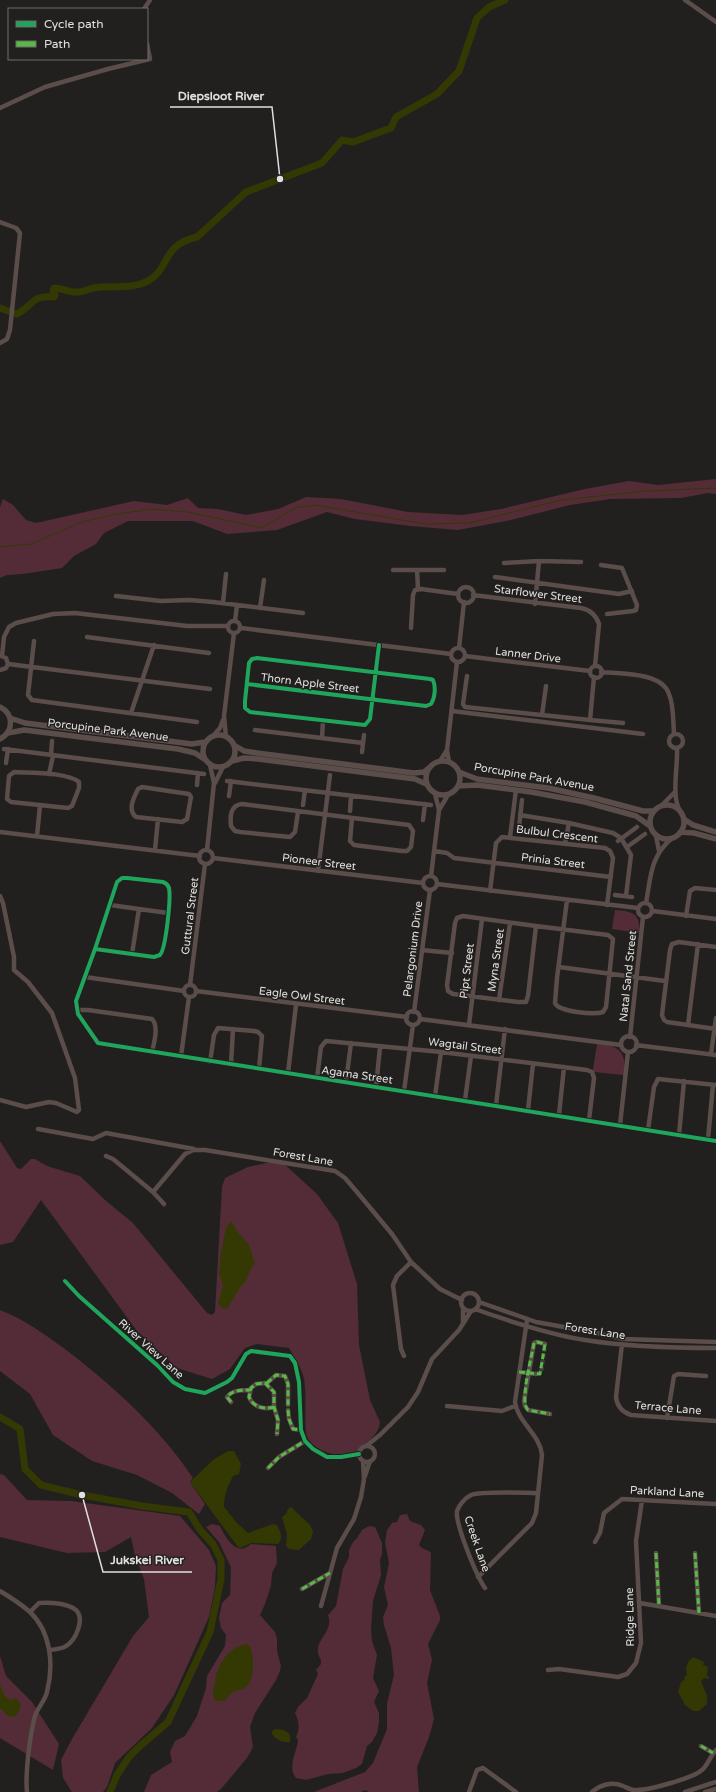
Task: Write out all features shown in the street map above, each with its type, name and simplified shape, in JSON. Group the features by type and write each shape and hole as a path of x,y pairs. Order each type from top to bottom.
{"street":[{"path":"685,0 716,22"},
{"path":"148,49 150,59 148,59"},
{"path":"0,108 45,87 146,60"},
{"path":"0,222 20,231 14,301 8,338 0,343"},
{"path":"535,604 539,561"},
{"path":"504,563 539,561 581,562"},
{"path":"601,565 622,568 638,606 636,610 607,614"},
{"path":"393,570 444,570"},
{"path":"418,570 418,589"},
{"path":"223,603 226,574"},
{"path":"495,577 619,594 632,591"},
{"path":"260,608 264,580"},
{"path":"468,588 473,591 473,596 470,601 464,602 459,598 458,594 461,589 468,588"},
{"path":"411,628 413,594 415,590 418,589 458,594"},
{"path":"116,596 161,601 223,603 237,606 304,613"},
{"name":"Starflower Street","path":"473,596 581,608 590,611 600,624 595,666"},
{"path":"459,648 464,602"},
{"path":"235,620 237,606"},
{"path":"8,664 6,658 1,656 4,638 9,626 58,613 75,613 187,626 228,626"},
{"path":"228,626 230,622 235,620"},
{"path":"235,620 239,623 241,628"},
{"path":"228,626 229,631 234,634"},
{"path":"241,628 452,654"},
{"path":"234,634 241,628"},
{"path":"223,767 210,765 204,759 202,749 205,742 220,728 224,716 234,634"},
{"path":"87,637 209,653"},
{"path":"34,641 28,695 32,700 197,722"},
{"path":"131,714 154,645"},
{"path":"377,672 254,658 249,663 244,705 250,712 365,725 370,719 377,672 380,645"},
{"path":"457,662 452,658 452,654 455,649 459,648"},
{"path":"457,662 462,661 465,656 464,652 459,648"},
{"name":"Lanner Drive","path":"465,656 590,671"},
{"path":"439,810 448,795 455,791 460,782 459,772 449,762 447,750 457,662"},
{"path":"8,664 210,689"},
{"path":"0,670 6,668 8,664"},
{"path":"590,720 594,678 590,671 591,668 595,666 600,668 602,672 649,677 662,683 668,689 670,696 674,734 671,736 669,742 670,746 677,748 681,747 683,740 681,736 674,734"},
{"name":"Thorn Apple Street","path":"247,684 426,706 433,702 435,685 433,680 377,672"},
{"path":"594,678 598,677 602,672"},
{"path":"467,676 463,704 465,707 623,723"},
{"path":"542,715 546,686"},
{"path":"0,707 6,711 10,718 11,725 8,733 0,739"},
{"path":"452,711 643,734"},
{"path":"224,716 226,737"},
{"name":"Porcupine Park Avenue","path":"10,718 25,723 100,733 192,744 205,742"},
{"path":"322,738 323,721"},
{"name":"Porcupine Park Avenue","path":"8,733 24,730 178,749 196,753 204,759"},
{"path":"255,730 363,743"},
{"path":"213,736 217,735 226,737 234,745 244,751 257,754 407,772 421,772 429,768 440,761 447,750"},
{"path":"362,752 364,736"},
{"path":"50,773 48,769 52,741"},
{"path":"232,761 235,754 234,745"},
{"path":"658,851 680,832 684,824 684,819 677,806 675,792 677,748"},
{"path":"6,763 6,749 204,774"},
{"path":"214,783 223,767 232,761 244,758 415,779 426,784 431,791 436,794 448,795"},
{"path":"440,761 449,762"},
{"path":"207,850 214,783 210,765"},
{"path":"426,784 426,776 429,768"},
{"path":"14,772 50,773 75,779 79,782 80,788 72,806 68,808 40,805 11,802 7,799 9,776 14,772"},
{"name":"Porcupine Park Avenue","path":"459,772 476,779 548,788 643,811 654,811"},
{"path":"197,785 198,773"},
{"path":"318,871 330,775"},
{"path":"229,796 229,781 428,805 423,820"},
{"name":"Porcupine Park Avenue","path":"458,786 477,785 572,799 613,809 640,818 650,826"},
{"path":"142,787 154,788 188,794 191,797 188,817 185,821 182,822 158,819 136,817 133,815 131,808 138,789 142,787"},
{"path":"304,806 305,790"},
{"path":"510,838 516,790"},
{"path":"646,903 652,871 658,851 656,836 650,826 650,818 654,811 675,792"},
{"path":"431,876 439,810 436,794"},
{"path":"350,811 351,796"},
{"path":"519,826 522,800"},
{"path":"298,812 296,832 290,837 240,832 235,831 231,826 233,808 238,804 298,812 352,818 409,825 413,831 411,847 407,851 402,851 354,845 350,841 352,818"},
{"path":"37,836 40,805"},
{"path":"662,805 671,805 680,811"},
{"path":"520,815 569,823 613,834 627,847 631,855 626,896"},
{"path":"155,850 158,819"},
{"path":"684,819 697,827 716,832"},
{"path":"565,844 569,823"},
{"path":"620,840 637,826"},
{"path":"0,832 200,856"},
{"path":"680,832 694,833 716,840"},
{"path":"627,847 645,834"},
{"path":"656,836 665,839 672,838"},
{"name":"Bulbul Crescent","path":"490,891 497,841 502,837 608,849 612,854 611,877 607,905"},
{"path":"207,850 211,852 213,858 211,862 205,864 201,862 200,856 203,851 207,850"},
{"name":"Prinia Street","path":"434,851 447,853 454,858 611,877"},
{"name":"Pioneer Street","path":"213,858 423,883"},
{"name":"Guttural Street","path":"190,985 205,864"},
{"path":"431,876 436,880 436,884 435,888 430,890 426,888 423,883 425,878 431,876"},
{"path":"95,949 154,957 160,955 164,947 169,887 165,883 158,881 122,878 118,882 85,977 76,998 77,1010 88,1010 152,1019 156,1026 152,1052"},
{"path":"436,884 638,908"},
{"path":"686,916 690,891 695,888 716,890"},
{"name":"Pelargonium Drive","path":"414,1012 430,890"},
{"path":"615,895 632,897"},
{"path":"0,896 3,903 14,957 14,970 28,982 52,1013 75,1078 79,1110 74,1112 56,1103 49,1102 26,1107 0,1100"},
{"path":"536,926 528,999 522,1002 500,1000 453,994 448,991 447,985 455,923 457,918 463,916 564,929 608,935 611,936 614,942 606,1008 603,1012 594,1013 562,1009 555,1003 564,929 567,900"},
{"path":"638,908 641,904 646,903 652,906 653,911"},
{"path":"110,905 168,913"},
{"path":"132,954 139,908"},
{"path":"638,908 638,913 643,917 650,916 653,911"},
{"path":"653,911 716,919"},
{"name":"Natal Sand Street","path":"630,1037 638,978 643,917"},
{"name":"Pipt Street","path":"469,1025 482,919"},
{"name":"Myna Street","path":"500,1000 510,923"},
{"path":"715,1029 667,1022 663,1018 666,981 672,944 680,942 716,947"},
{"path":"688,1025 698,944"},
{"path":"422,950 452,953"},
{"path":"559,967 666,981"},
{"path":"85,977 184,991"},
{"path":"184,991 185,987 190,985 194,987 196,992 189,997"},
{"path":"184,991 186,996 189,997"},
{"name":"Eagle Owl Street","path":"196,992 407,1017"},
{"path":"181,1056 189,997"},
{"path":"288,1073 296,1005"},
{"name":"Agama Street","path":"77,1010 95,1041 98,1043 210,1062 465,1100 716,1141"},
{"path":"413,1025 407,1021 409,1013 418,1013 420,1019"},
{"path":"636,1045 714,1055 716,1018"},
{"path":"420,1019 621,1045"},
{"path":"413,1025 418,1023 420,1019"},
{"path":"404,1091 413,1025"},
{"path":"210,1062 216,1030 221,1028 256,1032 261,1034 262,1042 259,1069"},
{"path":"231,1064 233,1029"},
{"path":"496,1105 505,1029"},
{"path":"621,1045 623,1040 630,1037 634,1039 636,1045 633,1051 628,1052"},
{"name":"Wagtail Street","path":"317,1078 321,1047 324,1042 329,1040 590,1070 594,1074 588,1120"},
{"path":"346,1082 351,1043"},
{"path":"621,1045 624,1050 628,1052"},
{"path":"376,1087 380,1047"},
{"path":"435,1096 441,1052"},
{"path":"620,1125 628,1052"},
{"path":"465,1100 471,1056"},
{"path":"528,1110 533,1064"},
{"path":"559,1115 564,1067"},
{"path":"648,1130 656,1081 661,1078 715,1085 708,1139"},
{"path":"679,1135 684,1081"},
{"name":"Forest Lane","path":"38,1129 93,1138 106,1133 337,1172 348,1182 392,1234 411,1262 440,1289 462,1300"},
{"path":"153,1192 185,1154 191,1150 198,1149"},
{"path":"106,1156 153,1192 164,1204"},
{"path":"404,1356 401,1349 393,1285 397,1276 411,1262"},
{"name":"River View Lane","path":"65,1281 78,1296 157,1365 173,1382 189,1390 207,1393 227,1382 232,1378 246,1354 251,1351 290,1356 295,1363 300,1386 301,1430 305,1441"},
{"path":"359,1454 360,1450 379,1436 413,1400 432,1359 462,1324 479,1302 476,1296 471,1294 466,1295 462,1300 462,1324"},
{"name":"Forest Lane","path":"479,1302 527,1320 555,1327 592,1332 623,1339 716,1342"},
{"path":"463,1308 473,1310"},
{"name":"Forest Lane","path":"473,1310 526,1326 570,1337 622,1345 716,1348"},
{"path":"478,1577 532,1523 536,1513 542,1455 541,1447 515,1406 515,1397 527,1320"},
{"name":"Terrace Lane","path":"623,1339 616,1397 618,1406 623,1411 631,1415 716,1421"},
{"path":"545,1344 537,1342 534,1343 524,1401 526,1409 550,1414"},
{"path":"519,1372 536,1374"},
{"path":"667,1418 672,1380 674,1376 678,1374 706,1376"},
{"path":"274,1407 262,1408 253,1403 249,1397 250,1390 256,1384 267,1383 276,1375 285,1376 288,1384 288,1407 291,1427 293,1430 301,1430"},
{"path":"267,1383 275,1393 274,1407 278,1420 276,1434"},
{"path":"231,1402 227,1397 235,1391 250,1390"},
{"path":"447,1406 502,1411 515,1406"},
{"path":"321,1606 337,1548 350,1527 357,1510 364,1479 370,1461 374,1457 374,1451 379,1436"},
{"path":"268,1468 279,1457 305,1441 313,1449 328,1457 341,1457 359,1454"},
{"path":"366,1446 374,1451"},
{"path":"359,1454 363,1461 364,1479"},
{"path":"363,1461 370,1461"},
{"name":"Creek Lane","path":"485,1588 478,1577 458,1522 457,1516 460,1506 467,1498 477,1494 538,1493"},
{"name":"Parkland Lane","path":"595,1542 600,1533 604,1513 622,1499 716,1504"},
{"name":"Ridge Lane","path":"548,1670 559,1669 621,1677 627,1674 636,1663 639,1655 642,1635 636,1537 642,1500"},
{"path":"656,1553 658,1606"},
{"path":"696,1553 699,1613"},
{"path":"302,1589 330,1573"},
{"path":"0,1591 30,1612 40,1626 51,1650 48,1691 35,1717 27,1777 27,1792"},
{"path":"30,1612 39,1603 70,1607 76,1610 80,1621 79,1626 69,1643 63,1647 51,1650"},
{"path":"640,1603 716,1616"},
{"path":"592,1792 599,1786 608,1784 620,1784 637,1790 678,1780 702,1770 715,1752 701,1746"},
{"path":"469,1792 477,1770 483,1768 516,1792"},
{"path":"685,1792 716,1782"},
{"path":"706,1792 716,1789"}],"shaded area":[{"path":"716,479 716,494 708,493 681,498 610,499 570,505 511,520 458,530 355,519 327,512 277,530 227,534 193,521 128,521 104,533 96,544 74,556 62,568 7,575 0,578 0,507 3,499 13,505 26,520 36,523 134,501 167,505 188,498 198,508 218,509 246,515 278,509 306,497 341,499 408,512 462,515 501,509 585,489 629,481 658,485"},
{"path":"615,910 627,911 634,915 639,922 639,933 612,929"},
{"path":"597,1044 611,1046 620,1051 623,1055 625,1067 624,1075 594,1072 593,1069"},
{"path":"0,1141 17,1168 21,1169 31,1159 35,1159 47,1166 80,1176 105,1200 133,1223 207,1313 212,1315 215,1312 222,1187 225,1178 248,1167 271,1162 284,1164 317,1194 338,1223 357,1284 359,1345 370,1400 380,1422 374,1435 358,1451 341,1455 324,1451 310,1441 306,1432 304,1379 300,1367 289,1348 257,1344 245,1348 230,1369 212,1379 177,1368 137,1331 41,1200 13,1242 0,1245"},
{"path":"230,1222 232,1222 237,1231 249,1245 255,1264 251,1268 246,1281 241,1286 227,1309 222,1308 218,1303 223,1285 219,1273 221,1252 226,1228"},
{"path":"0,1310 26,1322 42,1332 65,1349 134,1408 180,1459 193,1478 190,1482 205,1504 199,1514 172,1493 137,1475 92,1461 53,1435 30,1394 0,1371"},
{"path":"228,1451 234,1451 241,1464 239,1474 233,1476 228,1487 224,1507 237,1523 248,1533 273,1524 277,1525 281,1537 278,1544 251,1543 240,1548 238,1547 190,1482 213,1460"},
{"path":"0,1474 4,1475 27,1500 71,1501 180,1516 209,1550 216,1566 215,1587 209,1617 174,1695 152,1728 115,1763 107,1787 103,1792 72,1792 63,1778 61,1760 133,1636 149,1617 144,1579 135,1556 131,1537 105,1552 67,1553 0,1537"},
{"path":"291,1507 310,1525 313,1532 311,1539 299,1550 289,1549 286,1546 287,1534 282,1517"},
{"path":"407,1514 410,1521 421,1525 425,1530 419,1545 431,1553 430,1590 440,1616 440,1620 428,1644 432,1660 427,1683 434,1719 429,1737 417,1767 419,1792 369,1792 365,1790 361,1792 314,1792 365,1772 373,1763 387,1729 387,1703 394,1675 391,1648 383,1617 388,1605 384,1587 389,1563 385,1542 387,1530 392,1523 397,1522 400,1515"},
{"path":"212,1524 220,1526 228,1540 236,1547 241,1549 246,1548 251,1544 276,1546 277,1563 272,1573 271,1586 260,1615 275,1632 277,1639 277,1651 281,1666 280,1671 255,1713 250,1727 253,1747 247,1758 221,1789 217,1792 144,1792 151,1775 172,1762 170,1752 175,1741 185,1736 197,1716 206,1688 207,1676 225,1646 226,1635 221,1628 219,1618 222,1603 230,1595 231,1567 219,1542 206,1527"},
{"path":"369,1526 375,1527 382,1543 382,1554 380,1560 381,1575 373,1601 371,1630 372,1641 377,1655 373,1678 379,1691 374,1702 379,1713 377,1733 372,1742 367,1746 362,1764 356,1768 343,1773 328,1774 306,1780 296,1778 292,1769 298,1740 296,1737 298,1725 295,1713 298,1707 307,1698 318,1674 316,1670 321,1664 321,1660 318,1653 318,1648 328,1627 328,1615 336,1606 343,1569 349,1557 349,1550 362,1530"},
{"path":"246,1644 250,1646 253,1661 253,1672 250,1682 247,1686 232,1693 223,1701 214,1700 213,1688 215,1686 217,1672 223,1659 239,1646"},
{"path":"0,1656 6,1676 32,1702 59,1744 53,1770 0,1738"},
{"path":"693,1657 704,1662 703,1665 708,1667 707,1675 710,1679 704,1678 701,1681 707,1696 707,1704 699,1711 693,1711 685,1705 678,1692 681,1682 685,1680 685,1676 687,1676 686,1668 688,1662"},
{"path":"0,1685 5,1696 10,1700 16,1698 20,1703 20,1710 14,1717 8,1716 0,1708"},
{"path":"276,1729 289,1733 290,1742 282,1741 276,1738 272,1734 272,1731"}],"waterway":[{"path":"0,308 17,314 23,311 36,299 54,297 54,288 72,292 80,292 93,288 128,286 141,284 148,281 160,270 177,245 197,237 246,192 322,163 342,140 353,142 391,128 396,117 437,94 459,71 477,18 489,7 505,0"},
{"path":"0,547 31,544 82,522 111,515 151,509 188,512 262,528 295,508 315,505 425,524 470,523 561,500 646,491 716,488"},
{"path":"0,1417 20,1429 25,1469 41,1485 82,1495 142,1506 189,1512 200,1530 213,1544 221,1560 221,1579 210,1632 168,1722 129,1757 117,1775 110,1792"}],"tunnel":[{"path":"536,1374 541,1372 545,1344"}],"marked path":[{"path":"519,1372 540,1374 545,1344 537,1342 534,1343 529,1368 527,1378 525,1389 525,1398 528,1410 550,1414"},
{"path":"267,1383 276,1375 285,1376 288,1384 288,1405"},
{"path":"274,1407 263,1408 253,1403 249,1397 251,1388 256,1384 265,1383 274,1392 274,1407 278,1420 277,1434"},
{"path":"231,1402 227,1397 232,1393 241,1390 250,1390"},
{"path":"288,1410 289,1419 293,1429 301,1430"},
{"path":"268,1468 279,1457 305,1441"},
{"path":"656,1553 659,1606"},
{"path":"695,1553 699,1613"},
{"path":"302,1589 330,1573"},
{"path":"701,1746 713,1753"}],"cycle path":[{"path":"247,684 426,706 431,704 435,689 433,680 430,679 257,658 252,659 249,663 245,701 245,708 250,712 365,725 370,719 379,645"},
{"path":"95,949 154,957 160,955 164,943 169,912 169,888 167,884 163,882 127,878 122,878 117,882 76,1001 78,1014 98,1043 716,1141"},
{"path":"65,1281 79,1296 157,1365 173,1382 185,1389 205,1393 227,1382 232,1378 246,1354 251,1351 290,1356 295,1363 299,1382 301,1430 305,1441 313,1449 327,1457 341,1457 359,1454"}],"place":[{"name":"Diepsloot River","path":"280,179"},
{"name":"Jukskei River","path":"82,1495"}]}
